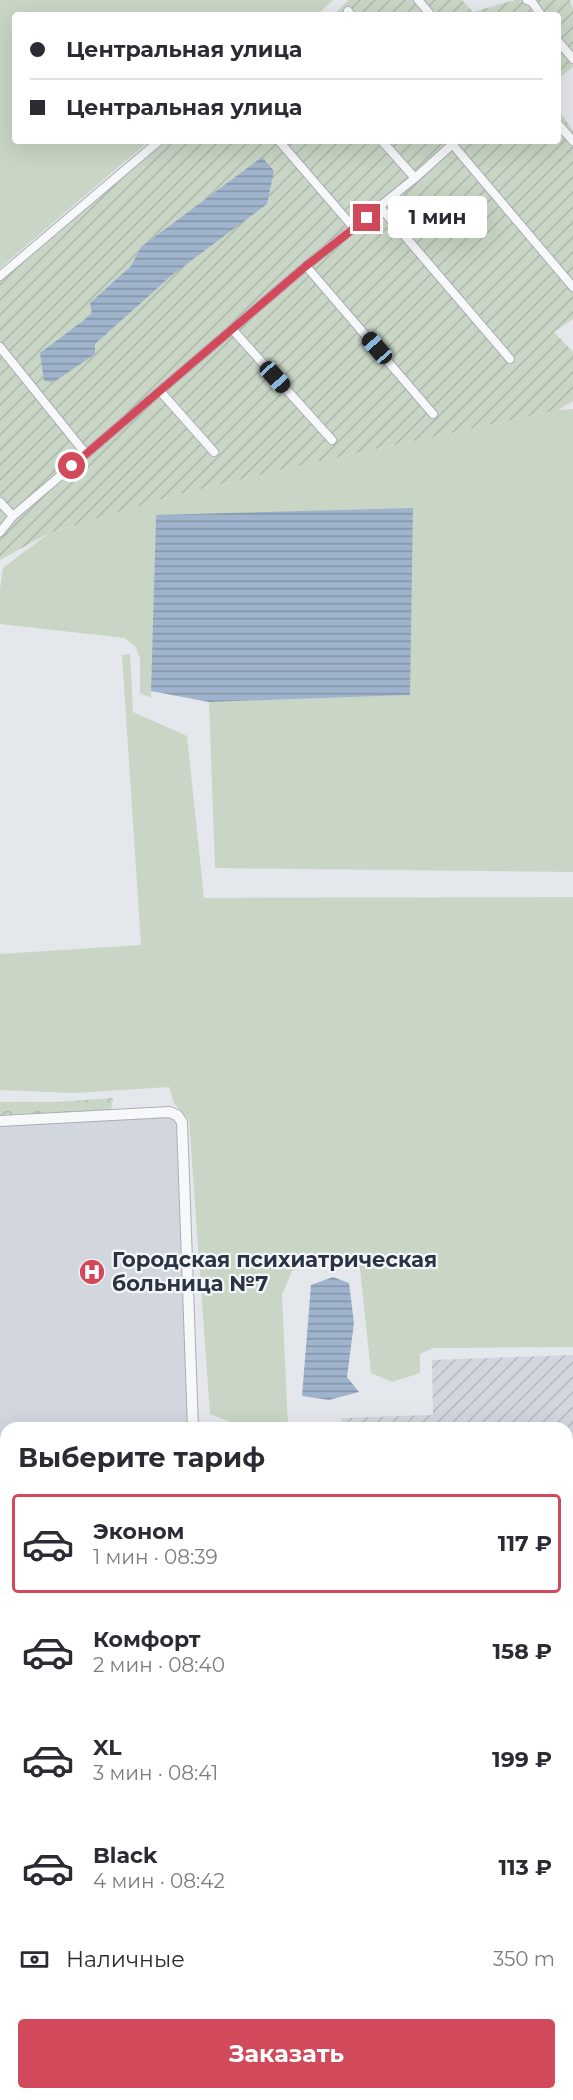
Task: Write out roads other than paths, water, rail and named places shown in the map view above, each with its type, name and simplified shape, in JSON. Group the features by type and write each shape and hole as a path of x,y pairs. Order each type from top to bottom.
{"street":[{"path":"418,0 428,12"},
{"path":"527,0 532,2 539,12"},
{"path":"561,52 573,59"},
{"path":"561,127 573,141"},
{"path":"0,276 155,144"},
{"path":"282,144 354,228"},
{"path":"385,144 415,178"},
{"path":"0,532 14,516 86,454 453,144"},
{"path":"455,144 573,287"},
{"path":"380,207 510,359"},
{"path":"306,266 433,414"},
{"path":"232,329 332,440"},
{"path":"0,347 86,454"},
{"path":"160,391 214,452"},
{"path":"0,502 14,516"},
{"path":"0,1121 169,1113 177,1115 182,1122 193,1422"}],"water":[{"path":"262,157 274,171 267,204 172,275 95,344 95,354 54,382 44,381 40,353 92,314 90,303 131,266 141,247"},
{"path":"413,508 410,695 209,702 151,691 156,515"},
{"path":"333,1277 349,1283 354,1323 347,1377 359,1392 329,1400 302,1396 311,1285"}],"place":[{"name":"Городская психиатрическая больница №7","path":"92,1272"}]}
